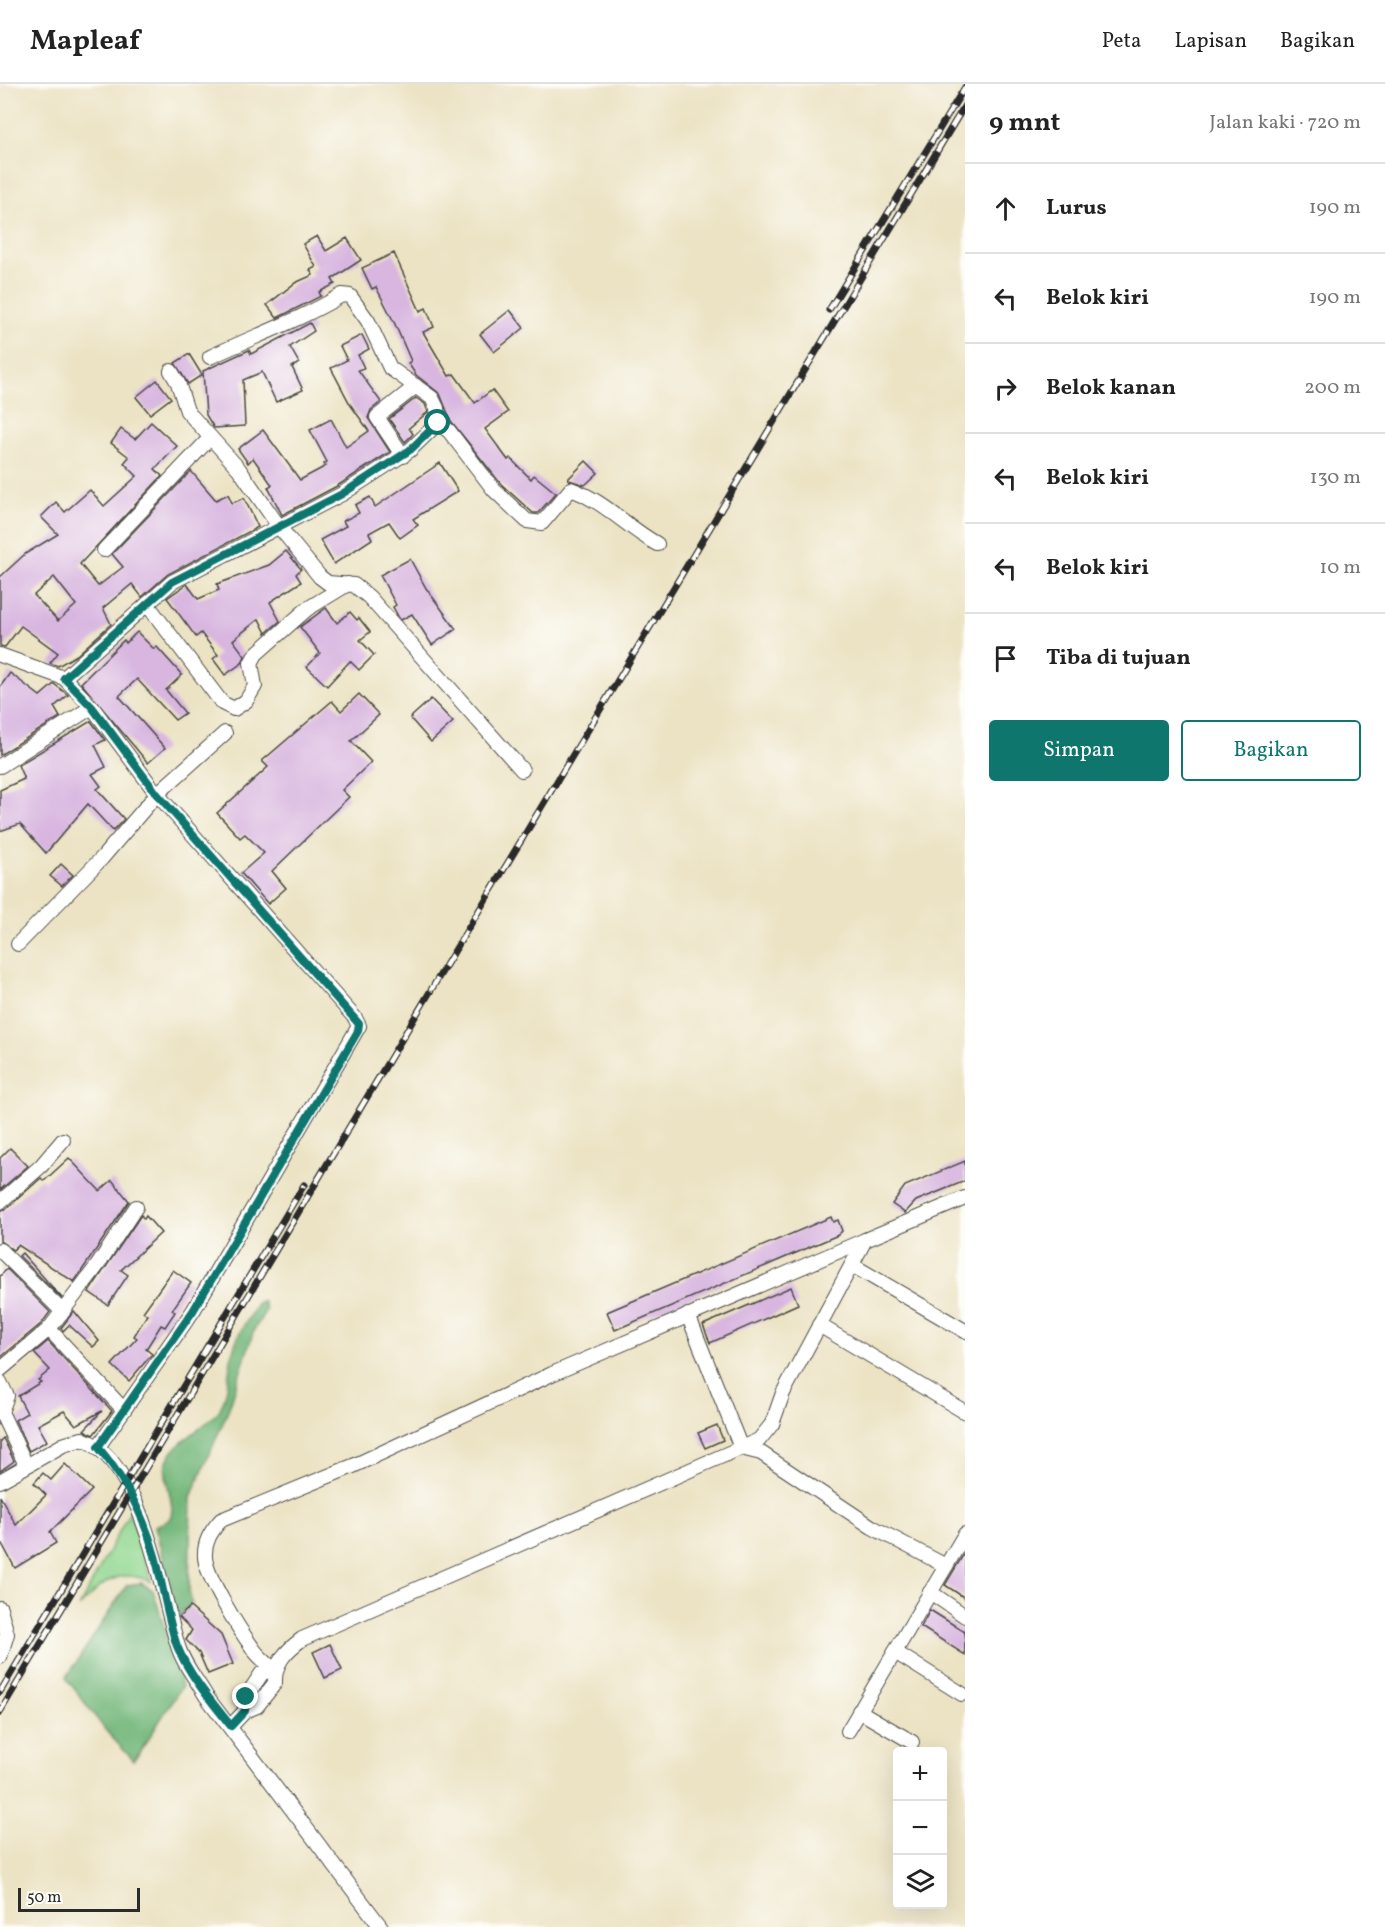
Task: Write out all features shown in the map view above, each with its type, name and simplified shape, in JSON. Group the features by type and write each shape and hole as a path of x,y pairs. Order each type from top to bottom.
{"street":[{"path":"210,357 263,332 288,325 346,295 350,296 368,321 390,368 435,403 438,423 449,431 494,490 527,521 542,523 571,489 600,501 630,529 657,544"},
{"path":"171,371 178,383 187,411 239,469 280,528 320,577 328,583 358,587 369,597 522,770"},
{"path":"403,456 377,417 416,386"},
{"path":"64,678 147,604 187,572 280,528 342,494 403,456 428,435 438,423"},
{"path":"104,550 210,438"},
{"path":"147,604 188,654 222,703 229,709 234,709 246,701 255,686 251,663 256,654 307,609 348,584"},
{"path":"0,655 64,678 92,707 157,794 355,1018 359,1028 193,1311 98,1447"},
{"path":"0,766 92,707"},
{"path":"18,944 102,858 157,794 225,733"},
{"path":"0,1202 40,1166 63,1140"},
{"path":"274,1670 253,1649 209,1574 205,1558 206,1544 211,1531 221,1520 353,1467 552,1374 965,1198"},
{"path":"0,1370 49,1329 136,1206"},
{"path":"231,1726 245,1711 257,1707 275,1683 274,1670 288,1649 302,1639 759,1440 766,1433 783,1393 865,1240"},
{"path":"0,1250 63,1312"},
{"path":"852,1265 965,1331"},
{"path":"688,1315 741,1448"},
{"path":"819,1325 965,1412"},
{"path":"49,1329 124,1410"},
{"path":"0,1382 7,1396 1,1412 26,1466"},
{"path":"0,1481 63,1445 82,1439 98,1447 126,1483 155,1554 177,1646 206,1696 231,1726 381,1927"},
{"path":"741,1448 761,1452 872,1527 946,1566"},
{"path":"848,1731 964,1536"},
{"path":"930,1592 965,1616"},
{"path":"0,1608 7,1634 0,1658"},
{"path":"895,1652 962,1694"},
{"path":"860,1711 912,1742"}],"green space":[{"path":"258,1302 263,1302 266,1310 254,1330 228,1411 191,1497 189,1592 192,1602 175,1619 170,1586 155,1526 171,1517 166,1464 176,1448 220,1409 235,1345"},
{"path":"130,1511 151,1582 129,1576 111,1580 95,1591 79,1607"},
{"path":"141,1583 153,1590 182,1686 134,1761 107,1732 66,1678 127,1585"}],"building":[{"path":"317,236 326,251 347,238 361,260 332,279 335,284 319,292 321,296 277,318 267,305 295,283 313,275 310,270 316,267 303,244"},
{"path":"394,253 420,311 426,308 434,327 423,332 449,376 454,374 475,403 492,390 508,412 485,429 508,460 510,458 531,479 534,475 556,493 538,513 533,513 501,484 451,421 440,394 416,375 408,363 411,361 394,322 376,287 372,289 362,268"},
{"path":"510,310 524,328 494,352 480,334"},
{"path":"310,323 314,331 290,347 299,363 292,367 303,390 276,402 262,372 243,380 245,426 214,428 206,415 203,371 249,350 251,354"},
{"path":"362,335 369,349 358,355 364,368 358,370 381,402 371,410 368,418 390,452 337,486 282,515 268,487 272,485 253,458 248,463 238,449 263,430 300,480 326,466 324,464 327,462 310,430 331,419 346,447 369,431 350,404 331,368 347,360 340,346"},
{"path":"189,354 202,375 188,384 175,363"},
{"path":"157,380 171,398 150,414 136,397"},
{"path":"416,398 425,404 428,412 409,428 413,434 405,442 389,419"},
{"path":"151,422 177,446 155,469 162,476 80,564 98,586 123,567 112,554 191,471 216,500 228,494 232,503 244,498 258,527 168,574 142,597 132,584 103,608 111,624 77,655 58,666 50,663 58,653 21,626 5,647 0,646 0,577 25,554 58,534 41,517 56,502 65,512 90,490 104,506 137,476 124,463 129,457 111,443 121,429 135,439","holes":["54,577 76,605 58,621 34,595"]},
{"path":"586,461 598,473 585,485 569,480 568,479"},
{"path":"440,463 458,491 413,519 418,525 400,538 389,522 369,533 372,539 334,564 320,540 346,526 343,521 359,513 355,505 370,497 375,507"},
{"path":"286,551 301,569 296,574 301,582 270,602 280,621 266,633 259,619 233,640 245,656 242,663 225,675 213,659 218,655 201,633 196,637 167,598 187,584 198,599 219,590 217,584 269,565"},
{"path":"410,559 426,588 456,629 432,645 412,614 401,620 399,618 393,607 396,605 380,575"},
{"path":"326,608 337,623 350,612 357,620 359,618 370,632 360,640 374,655 359,670 350,661 327,686 307,667 320,653 300,627"},
{"path":"137,632 154,649 156,646 182,675 166,690 185,713 175,720 137,679 119,696 165,748 148,763 81,683 124,640 126,643"},
{"path":"10,673 40,696 54,684 68,695 54,707 60,717 0,755 0,687"},
{"path":"359,694 379,715 351,741 371,762 342,790 349,797 272,871 286,888 268,904 241,873 264,853 245,834 240,838 217,813 268,767 262,761 332,701 341,711"},
{"path":"431,699 453,722 431,742 410,718"},
{"path":"91,721 105,740 95,745 106,767 92,774 101,786 97,789 124,819 113,831 88,804 46,853 20,824 0,831 0,790 24,779 18,765"},
{"path":"61,864 73,875 62,886 50,876"},
{"path":"10,1148 28,1166 0,1190 0,1158"},
{"path":"69,1158 100,1191 112,1180 129,1201 74,1282 18,1245 13,1250 0,1241 0,1211 6,1209 41,1178 44,1181"},
{"path":"965,1161 965,1181 916,1201 905,1213 892,1204 905,1186"},
{"path":"141,1215 144,1219 146,1216 161,1233 121,1270 128,1275 108,1305 89,1292"},
{"path":"831,1217 833,1222 838,1220 842,1231 838,1235 615,1330 607,1312"},
{"path":"22,1253 62,1298 19,1256"},
{"path":"7,1269 50,1312 42,1323 0,1358 0,1276"},
{"path":"173,1270 191,1283 172,1310 175,1312 165,1327 161,1325 146,1349 152,1354 129,1381 112,1365 137,1338 134,1336 147,1315 143,1312"},
{"path":"791,1287 798,1304 710,1343 703,1325"},
{"path":"74,1311 99,1341 93,1347 69,1325 63,1331 61,1328"},
{"path":"48,1341 112,1411 93,1435 84,1430 102,1411 76,1425 64,1411 38,1425 47,1441 29,1451 15,1420 27,1413 18,1396 41,1382 38,1380 50,1370 34,1353"},
{"path":"717,1425 723,1440 705,1448 698,1433"},
{"path":"3,1438 14,1461 0,1471 0,1441"},
{"path":"65,1464 92,1490 50,1532 56,1543 15,1568 0,1540 0,1496 16,1525 46,1495 34,1483 43,1473 51,1480"},
{"path":"965,1552 965,1598 945,1585"},
{"path":"190,1607 221,1635 233,1664 208,1674 199,1653 186,1640 192,1630 179,1617"},
{"path":"930,1610 965,1632 965,1655 921,1627"},
{"path":"330,1644 342,1670 325,1678 313,1652"}],"railway":[{"path":"829,310 965,87"},
{"path":"0,1712 440,975 965,105"},
{"path":"0,1692 304,1185"}],"route":[{"path":"246,1697 245,1711 231,1726 206,1696 188,1666 177,1646 155,1554 131,1494 126,1483 98,1447 193,1311 358,1031 359,1024 157,794 92,707 64,678 172,582 187,572 280,528 342,494 410,450 438,423"}]}
